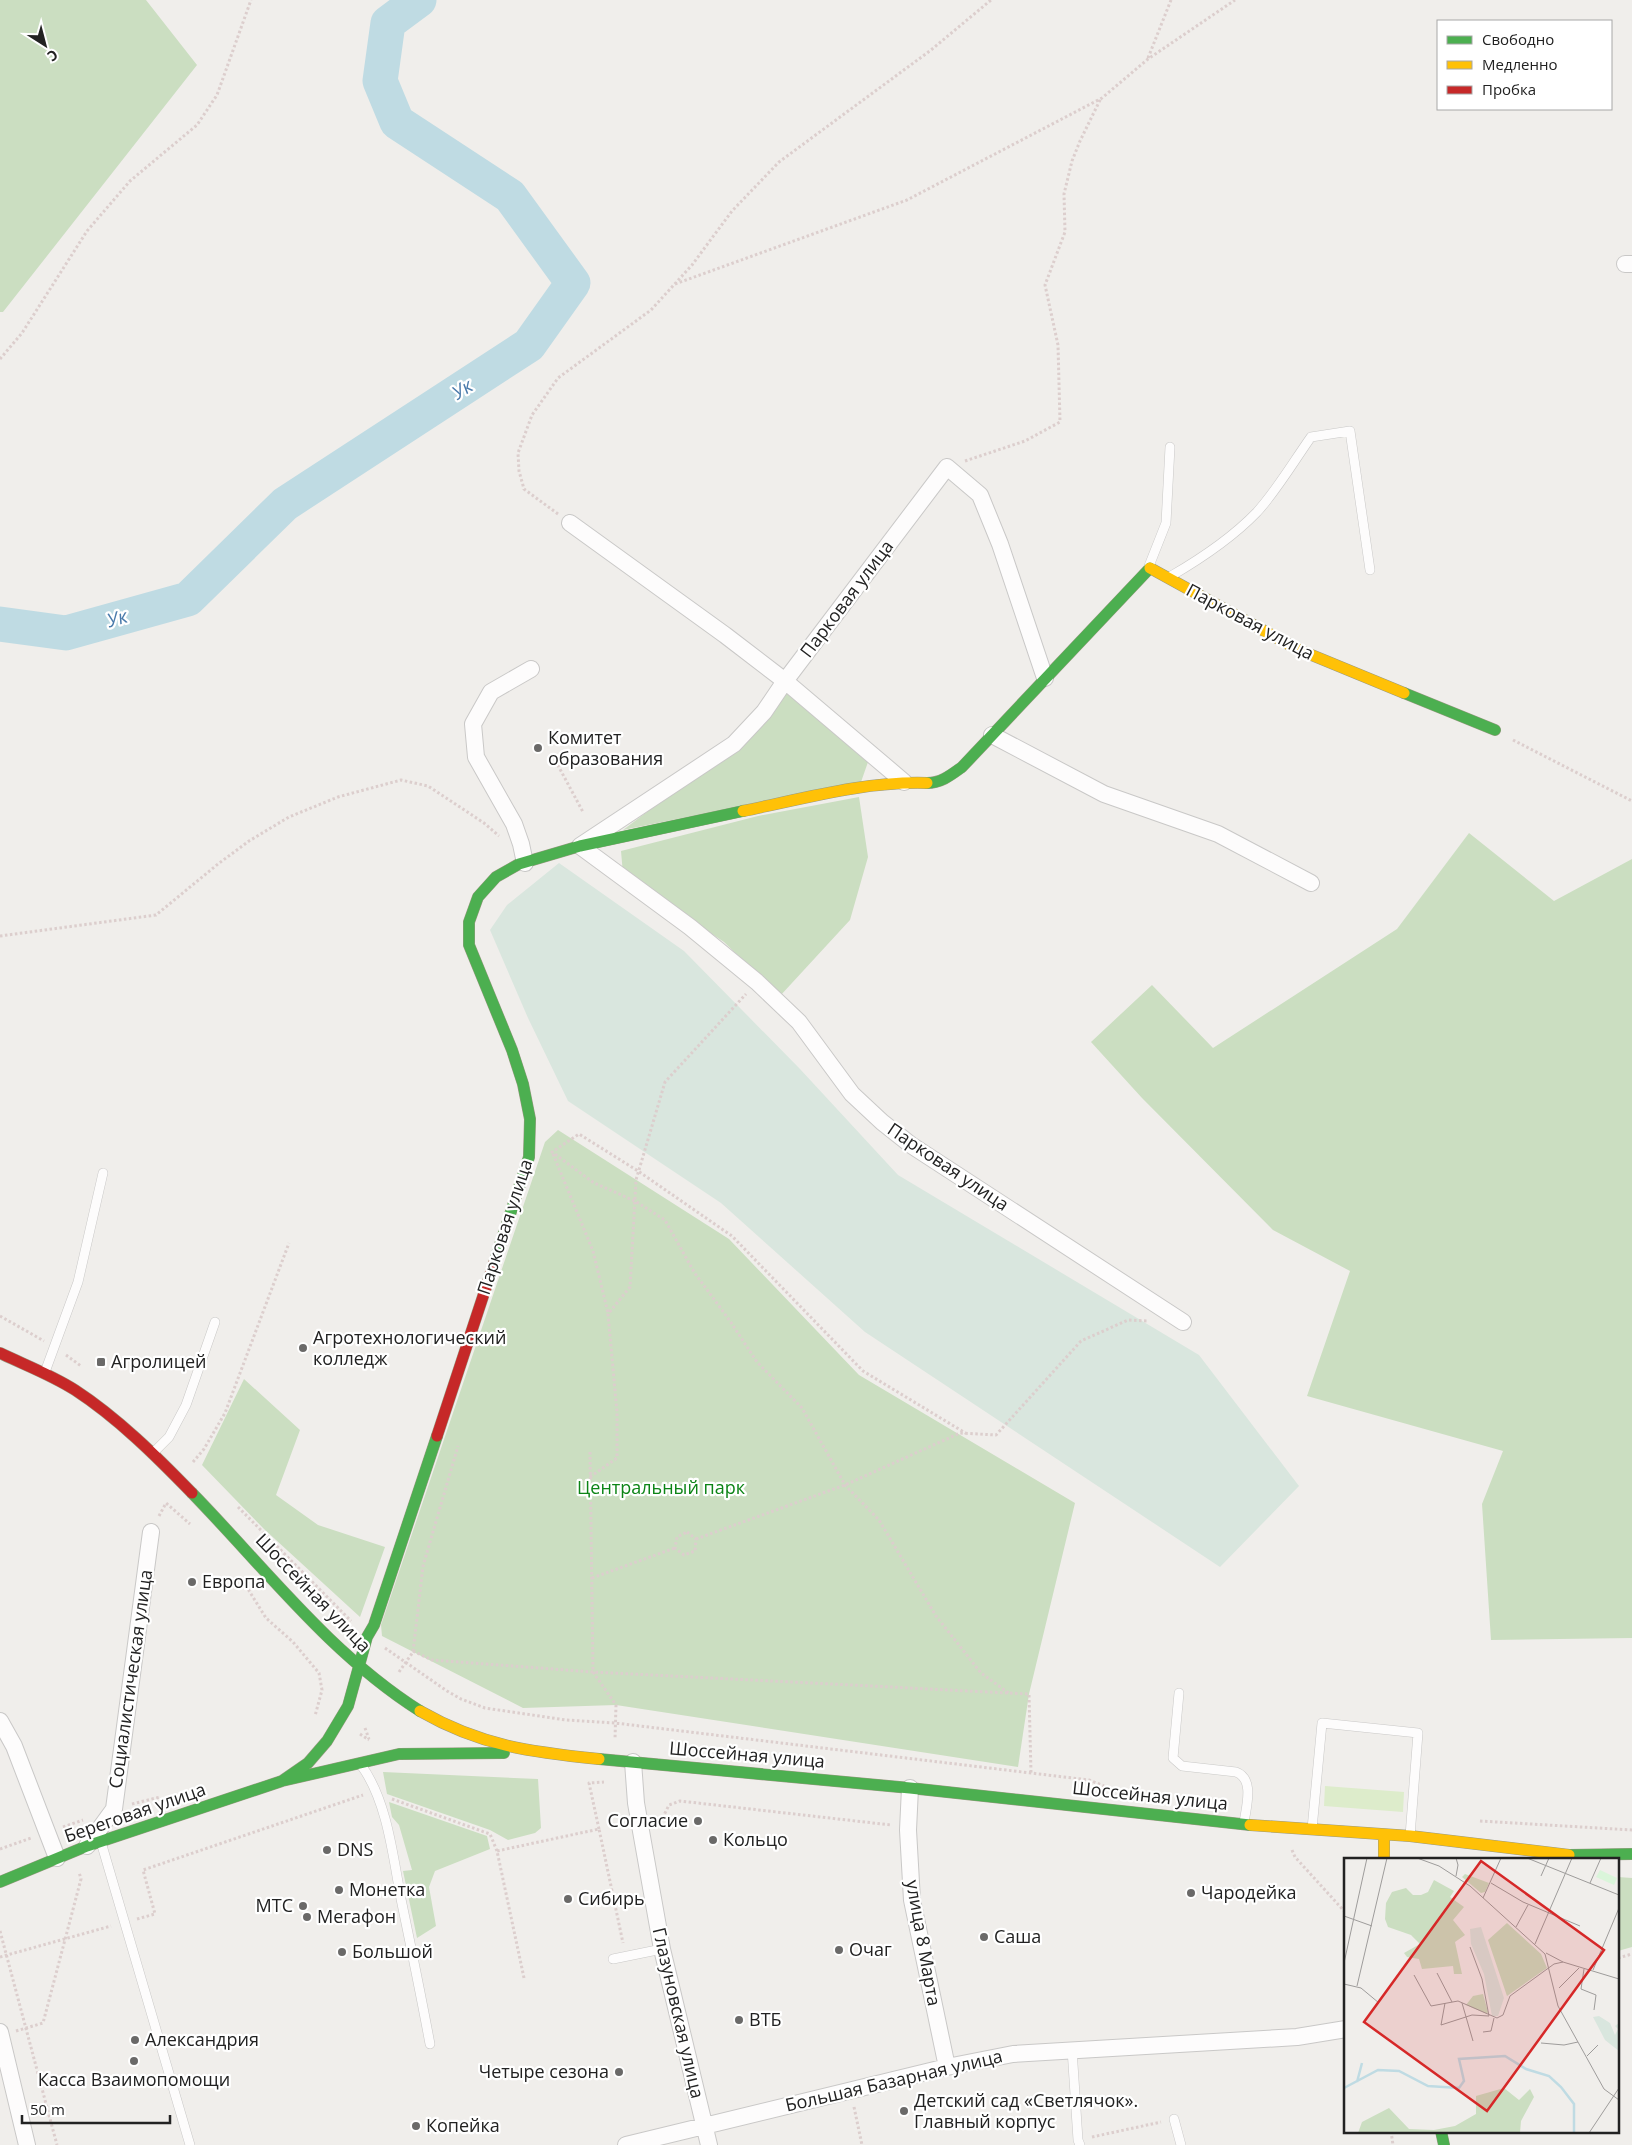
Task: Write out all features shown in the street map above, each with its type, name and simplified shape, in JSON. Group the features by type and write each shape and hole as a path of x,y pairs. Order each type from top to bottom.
{"street":[{"path":"947,467 980,494 1000,544 1045,678"},
{"name":"Парковая улица","path":"580,846 734,744 764,712 947,467"},
{"path":"570,523 725,635 785,682 904,782"},
{"name":"Парковая улица","path":"358,1666 367,1637 374,1624 529,1157 530,1119 523,1084 512,1050 469,945 469,922 478,897 496,877 525,863 580,846 830,793 904,782 935,783 949,777 992,735 1149,567 1297,649 1495,730"},
{"path":"525,863 514,824 476,757 473,724 491,692 531,669"},
{"path":"992,735 1104,794 1218,834 1311,883"},
{"name":"Парковая улица","path":"580,846 690,927 757,982 799,1022 852,1094 882,1122 911,1145 1183,1322"},
{"name":"Шоссейная улица","path":"0,1353 44,1374 83,1396 152,1454 219,1521 328,1638 358,1666 419,1710 455,1729 484,1740 541,1753 910,1788 1292,1829 1410,1836 1572,1855 1632,1854"},
{"name":"Социалистическая улица","path":"94,1844 114,1809 151,1532"},
{"name":"Береговая улица","path":"282,1781 308,1763 327,1741 348,1706 358,1666"},
{"path":"0,1721 14,1746 57,1858"},
{"name":"Береговая улица","path":"0,1882 94,1844 282,1781 399,1754 541,1753"},
{"name":"Глазуновская улица","path":"633,1762 636,1804 662,1950 709,2145"},
{"name":"улица 8 Марта","path":"910,1788 908,1830 912,1900 947,2067"},
{"path":"1384,1835 1384,1858"},
{"name":"Большая Базарная улица","path":"626,2145 947,2067 1013,2054 1297,2037 1344,2029"},
{"path":"0,2034 27,2145"},
{"path":"1441,2132 1444,2145"}],"lane":[{"path":"1168,578 1201,559 1229,538 1258,511 1311,437 1350,431 1370,570"},
{"path":"1149,567 1166,523 1170,447"},
{"path":"44,1374 78,1282 103,1173"},
{"path":"152,1454 169,1437 186,1405 215,1322"},
{"path":"1178,1693 1173,1758 1176,1763 1182,1766 1236,1772 1243,1775 1247,1780 1248,1786 1244,1824"},
{"path":"1312,1830 1322,1723 1418,1733 1410,1836"},
{"path":"360,1764 372,1779 392,1849 430,2044"},
{"path":"94,1844 190,2145"},
{"path":"613,1959 662,1950"},
{"path":"1072,2049 1079,2143"},
{"path":"1174,2119 1181,2145"}],"path":[{"path":"0,359 22,333 88,231 130,182 196,125 216,95 251,0"},
{"path":"570,523 524,489 519,471 518,453 532,415 558,378 651,310 692,265 732,211 779,162 931,50 991,0"},
{"path":"1148,59 1171,0"},
{"path":"674,284 907,200 1102,98 1148,59 1235,0"},
{"path":"947,467 1025,441 1060,422 1058,345 1044,285 1065,232 1064,194 1072,161 1080,140 1102,98"},
{"path":"1495,730 1632,801"},
{"path":"553,756 583,812"},
{"path":"0,936 156,915 249,841 289,817 338,797 401,780 428,786 484,823 503,840"},
{"path":"608,1314 630,1287 638,1170 665,1082 757,982"},
{"path":"549,1161 552,1152 579,1134 638,1170 732,1236 863,1371 967,1434"},
{"path":"552,1152 594,1184 635,1201 665,1220 694,1272 730,1320 756,1362 802,1408 845,1485 879,1520 936,1616 981,1673 1010,1694"},
{"path":"552,1152 593,1251 608,1314 617,1412 617,1458 590,1477"},
{"path":"193,1462 204,1449 224,1412 289,1243"},
{"path":"696,1539 845,1485 960,1434 996,1435 1081,1341 1128,1320 1183,1322"},
{"path":"399,1672 412,1651 423,1566 459,1444"},
{"path":"590,1452 593,1672 616,1705 615,1723"},
{"path":"166,1504 193,1527"},
{"path":"675,1548 676,1537 687,1532 696,1539"},
{"path":"675,1548 684,1555 695,1551 696,1539"},
{"path":"592,1578 675,1548"},
{"path":"242,1579 266,1618 294,1642 319,1673 322,1690 314,1717"},
{"path":"382,1646 447,1691 461,1699 485,1708 566,1720 615,1723 1089,1780 1108,1787"},
{"path":"412,1651 432,1660 593,1672 1029,1694 1030,1773"},
{"path":"308,1659 311,1656"},
{"path":"360,1734 369,1740"},
{"path":"134,1920 155,1914 143,1870 376,1792 490,1834 497,1851 524,1978"},
{"path":"114,1809 168,1795"},
{"path":"654,1831 665,1816 669,1805 680,1801 896,1826"},
{"path":"1478,1820 1632,1830"},
{"path":"497,1851 598,1829 626,1957"},
{"path":"1292,1829 1290,1843 1294,1857 1344,1911"},
{"path":"0,2034 27,2029 43,2023 82,1879 79,1872"},
{"path":"0,1957 114,1925"},
{"path":"0,1931 8,1955 57,2145"},
{"path":"852,2098 862,2145"},
{"path":"1079,2143 1174,2119"},
{"path":"1390,2132 1393,2145"}],"green space":[{"path":"0,0 146,0 197,65 3,312 0,312"},
{"path":"787,691 868,762 861,782 623,830 680,787"},
{"path":"859,797 868,857 850,920 780,996 724,942 623,874 621,851 758,816"},
{"path":"1469,833 1554,901 1632,859 1632,1638 1491,1640 1482,1504 1503,1451 1307,1396 1350,1271 1273,1230 1142,1098 1091,1042 1152,985 1213,1048 1397,929"},
{"name":"Центральный парк","path":"558,1130 729,1239 859,1375 1075,1503 1029,1694 1018,1767 616,1705 523,1708 382,1636 381,1625 545,1142"},
{"path":"244,1379 300,1430 276,1495 318,1525 385,1547 360,1617 264,1529 202,1465"},
{"path":"383,1772 538,1779 541,1828 535,1833 508,1840 490,1830 387,1794"},
{"path":"1325,1786 1404,1792 1403,1812 1324,1806"},
{"path":"389,1802 487,1836 490,1849 435,1871 429,1887 436,1926 417,1938 403,1871 412,1870 399,1825 392,1817"},
{"path":"1620,1877 1632,1878 1632,1947 1620,1950"}],"shaded area":[{"path":"559,863 684,951 800,1069 898,1175 1199,1355 1299,1486 1220,1567 865,1332 721,1203 568,1101 528,1018 490,930 507,905"}],"waterway":[{"name":"Ук","path":"0,624 66,633 188,599 285,504 529,345 573,283 510,196 397,122 380,81 388,23 419,0"}],"traffic: fast":[{"path":"927,783 950,776 962,767 1150,568"},
{"path":"1404,693 1495,730"},
{"path":"495,1260 529,1157 530,1119 523,1084 512,1050 469,945 469,922 478,897 496,877 519,864 580,846 743,811"},
{"path":"282,1781 308,1763 327,1741 348,1706 367,1637 374,1625 437,1436"},
{"path":"192,1493 328,1637 357,1664 420,1711"},
{"path":"0,1882 87,1846 282,1781 399,1754 504,1753"},
{"path":"599,1759 910,1788 1250,1825"},
{"path":"1569,1855 1632,1854"},
{"path":"1441,2132 1444,2145"}],"traffic: slow":[{"path":"1150,568 1297,649 1404,693"},
{"path":"743,811 857,788 904,783 927,783"},
{"path":"420,1711 464,1732 507,1746 599,1759"},
{"path":"1250,1825 1410,1836 1569,1855"},
{"path":"1384,1835 1384,1858"}],"traffic: jam":[{"path":"437,1436 495,1260"},
{"path":"0,1353 57,1380 91,1401 136,1438 192,1493"}],"place":[{"name":"Комитет образования","path":"538,748"},
{"name":"Агротехнологический колледж","path":"303,1348"},
{"name":"Агролицей","path":"101,1362"},
{"name":"Европа","path":"192,1582"},
{"name":"Согласие","path":"698,1821"},
{"name":"Кольцо","path":"713,1840"},
{"name":"DNS","path":"327,1850"},
{"name":"Монетка","path":"339,1890"},
{"name":"Чародейка","path":"1191,1893"},
{"name":"Сибирь","path":"568,1899"},
{"name":"МТС","path":"303,1906"},
{"name":"Мегафон","path":"307,1917"},
{"name":"Саша","path":"984,1937"},
{"name":"Очаг","path":"839,1950"},
{"name":"Большой","path":"342,1952"},
{"name":"ВТБ","path":"739,2020"},
{"name":"Александрия","path":"135,2040"},
{"name":"Касса Взаимопомощи","path":"134,2061"},
{"name":"Четыре сезона","path":"619,2072"},
{"name":"Детский сад «Светлячок». Главный корпус","path":"904,2111"},
{"name":"Копейка","path":"416,2126"}]}
